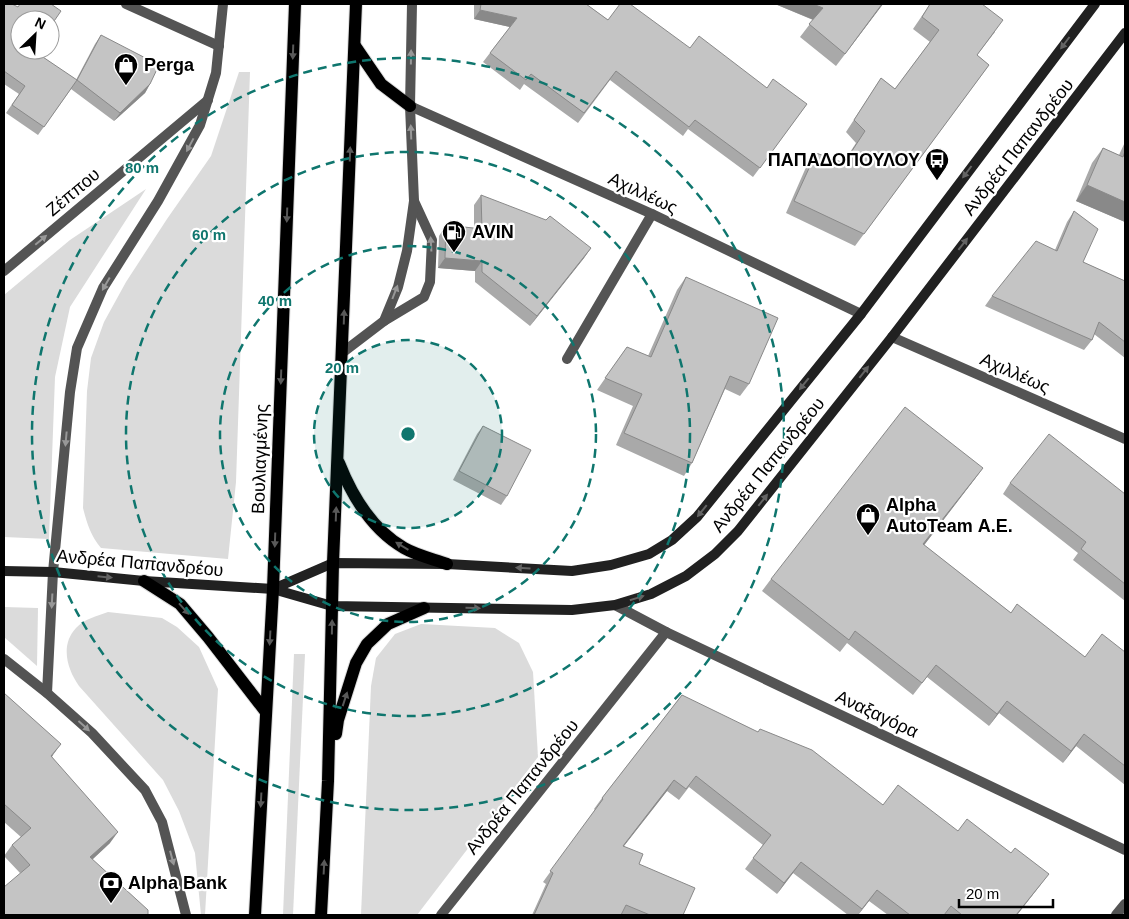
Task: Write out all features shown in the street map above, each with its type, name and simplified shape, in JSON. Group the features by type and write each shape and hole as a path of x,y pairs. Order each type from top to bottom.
{"main road":[{"name":"Βουλιαγμένης","path":"255,915 273,589 295,4"},
{"path":"321,915 328,781 333,562 356,4"},
{"name":"Ανδρέα Παπανδρέου","path":"273,589 333,562 447,564 572,571 611,565 649,554 672,540 697,517 861,314 1092,4"},
{"name":"Ανδρέα Παπανδρέου","path":"4,571 53,572 144,581 273,589 332,606 572,610 615,605 660,590 686,576 715,554 738,531 892,336 1125,33"},
{"path":"354,46 381,84 410,106"},
{"path":"338,459 345,478 358,500 374,523 387,536 405,549 447,564"},
{"path":"144,581 180,604 266,712"},
{"path":"328,781 338,720 356,663 366,644 388,624 424,608"}],"street":[{"path":"126,4 219,46"},
{"path":"48,693 53,572 70,392 77,348 103,288 189,148 200,125 216,73 223,4"},
{"path":"384,321 398,287 407,251 414,201 410,106 412,4"},
{"name":"Ζέππου","path":"4,271 209,100"},
{"name":"Αχιλλέως","path":"410,106 652,214 861,314"},
{"path":"342,353 384,321 424,297 430,282 432,240 414,201"},
{"path":"568,359 652,214"},
{"name":"Αχιλλέως","path":"892,336 1125,439"},
{"name":"Αναξαγόρα","path":"615,605 666,632 1125,850"},
{"name":"Ανδρέα Παπανδρέου","path":"441,915 666,632"},
{"path":"4,659 48,693 92,733 145,790 156,807 162,822 186,915"},
{"path":"1116,915 1125,904"}],"shaded area":[{"path":"239,72 250,72 236,482 228,559 101,548 90,530 83,508 87,391 91,358 104,322 126,282 211,156"},
{"path":"146,189 70,307 55,377 49,539 4,537 4,295 70,240"},
{"path":"4,607 38,608 37,666 4,637"},
{"path":"108,612 162,618 177,627 199,647 218,689 205,915 201,915 195,853 179,811 163,780 79,686 71,672 67,649 71,635 79,625 87,620"},
{"path":"421,624 495,628 519,643 533,672 538,757 417,915 361,915 371,686 376,658 395,634"},
{"path":"294,654 305,654 293,915 283,915"}],"building":[{"path":"4,4 12,4 18,7 20,4 51,4 60,10 10,10 10,60 47,60 77,80 44,127 12,105 25,86 4,71"},
{"path":"481,4 586,4 608,20 620,4 630,4 690,48 699,36 767,88 773,79 807,104 760,168 695,120 689,127 616,71 584,113 531,74 526,80 490,53 517,18 480,10"},
{"path":"813,4 882,4 845,54 809,24 823,8"},
{"path":"930,4 982,4 1003,20 977,55 989,65 864,234 794,201 816,153 844,163 865,131 854,120 881,78 895,89 939,30 922,17"},
{"path":"101,35 159,65 150,84 120,113 77,80"},
{"path":"1103,148 1123,157 1125,151 1125,202 1087,185"},
{"path":"481,195 546,220 550,216 591,248 537,316 482,272 482,261 445,258 446,225 482,229"},
{"path":"1074,211 1098,229 1083,262 1125,281 1125,342 1099,322 1092,340 992,296 1036,241 1057,251"},
{"path":"686,277 778,318 749,384 730,376 692,463 624,433 642,394 605,378 627,347 651,357"},
{"path":"905,407 983,468 923,544 1011,613 1017,604 1085,657 1102,634 1125,652 1125,766 1084,734 1071,751 1007,701 997,714 936,665 922,683 855,631 849,640 771,579"},
{"path":"483,426 531,450 507,496 459,471"},
{"path":"1049,434 1125,494 1125,584 1081,549 1086,542 1010,483"},
{"path":"4,693 61,744 51,756 118,832 90,857 148,910 148,915 4,915 4,887 30,865 12,845 31,828 4,804"},
{"path":"682,695 758,732 760,729 812,750 883,805 898,785 958,831 967,819 1011,853 1015,848 1049,874 1016,915 962,915 951,906 944,915 910,915 877,890 862,909 801,862 784,883 753,858 771,835 696,776 686,789 674,780 623,846 643,854 639,864 695,888 683,915 650,915 626,905 621,915 534,915 553,873 550,871 602,798"}],"place":[{"name":"Perga","path":"126,86"},
{"name":"ΠΑΠΑΔΟΠΟΥΛΟΥ","path":"937,181"},
{"name":"AVIN","path":"454,253"},
{"name":"Alpha AutoTeam Α.Ε.","path":"868,536"},
{"name":"Alpha Bank","path":"111,904"}]}
